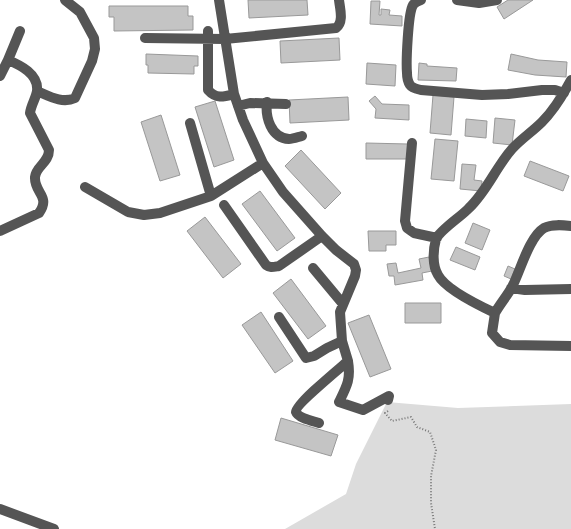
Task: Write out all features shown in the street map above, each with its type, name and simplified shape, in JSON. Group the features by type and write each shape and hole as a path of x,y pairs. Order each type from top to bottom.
{"street":[{"path":"37,91 63,101 70,101 75,98 92,61 95,49 94,38 80,12 65,0"},
{"path":"219,0 234,94 243,120 263,162 283,192 322,236 336,250 354,264 356,270 340,316 342,341 350,371 349,380 339,402 363,410 389,396 391,404"},
{"path":"145,38 207,35 225,39 336,28 340,22 339,0"},
{"path":"421,0 413,6 410,12 406,74 409,84 414,88 420,90 482,95 542,90 555,90 564,93"},
{"path":"457,0 479,3 497,0"},
{"path":"0,76 20,31"},
{"path":"207,35 208,90 218,97 234,94"},
{"path":"0,232 39,213 43,207 44,200 35,182 35,176 36,171 47,160 49,155 49,150 30,113 37,91 36,83 31,74 19,65 8,60"},
{"path":"495,314 446,285 438,275 433,261 437,238 452,222 469,209 479,197 503,160 513,148 542,122 564,93 571,80"},
{"path":"238,106 250,103 266,102 286,104"},
{"path":"266,102 267,118 271,128 278,136 289,139 302,136"},
{"path":"190,123 211,196"},
{"path":"412,143 405,221 407,228 414,233 437,238"},
{"path":"85,187 128,212 136,214 160,213 211,196 263,162"},
{"path":"224,205 266,265 269,267 278,266 322,236"},
{"path":"571,226 555,225 544,228 533,240 511,288 495,314 492,333 500,342 510,345 571,346"},
{"path":"313,268 343,304"},
{"path":"511,288 525,290 571,289"},
{"path":"279,317 306,358 314,356 342,341"},
{"path":"319,423 297,414 297,407 348,361"},
{"path":"0,509 54,529"}],"path":[{"path":"391,404 385,413 392,421 411,417 417,427 430,432 436,450 431,476 430,503 435,529"}],"shaded area":[{"path":"387,402 458,408 571,404 571,529 285,529 346,494 356,464"}],"building":[{"path":"248,0 307,0 308,15 249,18"},
{"path":"508,0 533,0 504,19 497,7"},
{"path":"371,1 380,1 379,15 381,15 381,9 390,10 389,15 402,16 402,26 370,24"},
{"path":"109,6 188,6 188,16 193,16 193,30 114,31 114,17 109,17"},
{"path":"339,38 340,60 281,63 280,41"},
{"path":"146,54 198,56 198,66 194,66 194,74 148,73"},
{"path":"511,54 538,60 567,62 566,77 535,75 508,70"},
{"path":"367,63 396,65 395,86 366,84"},
{"path":"419,63 427,64 427,66 457,68 456,81 418,80"},
{"path":"433,95 454,97 451,135 430,133"},
{"path":"375,96 382,104 409,105 409,120 375,118 376,109 369,101"},
{"path":"348,97 349,120 290,123 289,100"},
{"path":"215,101 234,160 214,167 195,107"},
{"path":"161,115 180,175 160,181 141,122"},
{"path":"495,118 515,120 512,145 493,143"},
{"path":"466,119 487,121 486,138 465,136"},
{"path":"435,139 458,141 454,181 431,179"},
{"path":"366,143 408,144 408,159 366,159"},
{"path":"301,150 341,193 325,209 285,166"},
{"path":"530,161 569,176 563,191 524,176"},
{"path":"462,164 476,165 474,180 482,181 481,191 460,189"},
{"path":"260,191 295,238 277,251 242,204"},
{"path":"205,217 241,264 223,278 187,231"},
{"path":"473,223 490,230 482,250 465,243"},
{"path":"368,231 396,231 396,245 386,245 386,251 369,251"},
{"path":"456,247 480,257 475,270 450,260"},
{"path":"429,257 432,271 422,273 423,280 395,285 394,276 389,276 387,264 396,263 398,273 421,268 419,259"},
{"path":"508,266 515,269 511,279 504,276"},
{"path":"291,279 326,326 308,339 273,293"},
{"path":"405,303 441,303 441,323 405,323"},
{"path":"261,312 293,361 275,373 242,325"},
{"path":"369,315 391,369 370,377 348,323"},
{"path":"281,418 338,435 331,456 275,440"}]}
